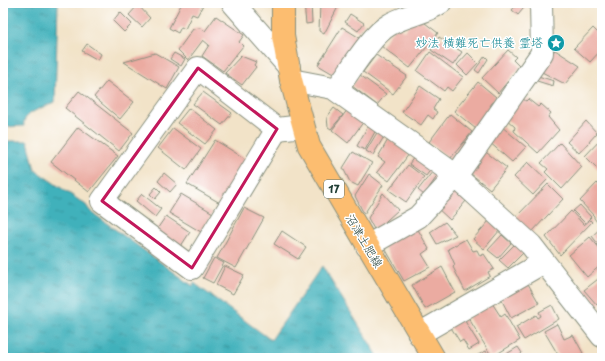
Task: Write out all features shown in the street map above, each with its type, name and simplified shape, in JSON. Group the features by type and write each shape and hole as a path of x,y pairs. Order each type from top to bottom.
{"main road":[{"name":"沼津土肥線","path":"283,3 283,36 290,74 309,146 434,358"}],"street":[{"path":"233,3 290,74 336,90 456,176 531,245 602,336"},
{"path":"336,90 375,38 388,25 431,9 440,3"},
{"path":"367,246 418,217 456,176 542,53 541,3"},
{"path":"277,129 192,268 102,201 198,68 277,129 303,126"},
{"path":"420,334 544,262"}],"highlighted area":[{"path":"198,68 277,129 192,268 102,201"}],"water":[{"path":"3,3 58,3 55,102 40,108 26,117 24,126 3,127"},
{"path":"3,141 28,141 35,170 86,205 90,211 193,286 194,283 271,340 322,266 379,358 3,358"}],"building":[{"path":"182,3 204,3 197,16 192,14 185,29 181,27 178,33 169,28"},
{"path":"304,3 311,3 312,23 306,24"},
{"path":"320,3 340,3 324,34 319,31"},
{"path":"518,3 528,3 518,15 512,10"},
{"path":"138,5 150,18 142,27 129,15"},
{"path":"120,12 132,24 124,32 113,21"},
{"path":"350,14 364,23 358,31 345,22"},
{"path":"216,16 244,35 239,42 243,46 223,71 202,56 209,45 203,40 188,60 178,50 193,29 200,28 205,31"},
{"path":"416,16 438,33 410,68 381,46 396,26 404,31"},
{"path":"342,27 363,40 340,78 318,65"},
{"path":"593,28 602,37 602,49 590,62 574,48"},
{"path":"439,37 462,52 453,65 431,50"},
{"path":"87,44 101,54 98,60 82,51"},
{"path":"508,50 516,57 513,60 520,67 498,93 482,78"},
{"path":"555,50 580,66 565,84 538,70"},
{"path":"430,52 463,77 452,91 447,87 444,91 417,71"},
{"path":"155,53 179,67 167,89 124,62"},
{"path":"174,53 185,59 181,66 170,59"},
{"path":"468,53 478,63 467,75 457,65"},
{"path":"376,55 407,76 393,94 363,72"},
{"path":"241,56 256,62 254,65 256,67 242,85 225,73"},
{"path":"485,56 488,59 479,73 475,70"},
{"path":"360,75 386,94 377,105 352,86"},
{"path":"538,76 554,81 553,86 537,81"},
{"path":"107,81 134,102 120,119 94,97"},
{"path":"478,82 496,97 490,106 492,107 476,129 454,111"},
{"path":"420,86 439,99 433,109 437,112 433,119 428,115 421,125 402,112"},
{"path":"79,91 133,133 119,151 65,108"},
{"path":"203,92 232,113 222,125 193,104"},
{"path":"520,97 526,101 528,99 538,107 541,104 551,113 548,117 559,130 538,153 514,131 515,127 504,117"},
{"path":"189,108 217,130 205,144 177,123"},
{"path":"334,108 343,115 331,129 328,127 327,117"},
{"path":"348,109 364,121 348,143 332,130"},
{"path":"450,114 472,132 450,159 429,142"},
{"path":"586,121 597,133 579,153 567,142"},
{"path":"369,124 377,128 365,150 357,146"},
{"path":"501,126 526,147 512,162 488,141"},
{"path":"78,127 118,156 89,192 51,162"},
{"path":"173,128 201,149 186,170 158,148"},
{"path":"378,131 385,135 373,155 366,151"},
{"path":"389,138 409,154 389,181 377,172 385,162 378,157"},
{"path":"602,138 602,173 585,156"},
{"path":"215,140 247,160 220,203 187,184"},
{"path":"560,143 582,167 562,189 545,172 548,169 541,163"},
{"path":"483,150 507,168 490,189 466,170"},
{"path":"353,152 372,163 358,186 350,182 343,168"},
{"path":"414,157 431,169 426,176 409,164"},
{"path":"528,162 547,180 533,195 514,177"},
{"path":"408,165 424,177 406,202 389,190"},
{"path":"433,171 438,175 424,195 418,190"},
{"path":"164,173 177,184 170,192 158,181"},
{"path":"369,174 383,185 364,214 355,196"},
{"path":"597,183 602,188 602,217 597,222 594,216 580,201"},
{"path":"548,184 563,199 531,233 515,218"},
{"path":"156,187 161,192 155,199 150,194"},
{"path":"452,189 466,201 450,220 436,207"},
{"path":"383,193 398,210 375,231 368,218"},
{"path":"142,194 161,209 155,217 136,201"},
{"path":"181,194 213,213 201,232 169,213"},
{"path":"580,205 591,217 585,223 573,211"},
{"path":"244,208 264,218 236,268 217,258"},
{"path":"571,211 584,225 590,220 592,222 560,255 546,237"},
{"path":"166,216 190,232 179,249 155,232"},
{"path":"489,221 500,230 484,249 473,239"},
{"path":"445,222 456,235 437,244 430,232"},
{"path":"416,226 429,249 422,254 430,267 404,281 383,245"},
{"path":"602,227 602,248 601,248 592,236"},
{"path":"282,231 306,247 298,259 274,244"},
{"path":"502,235 511,243 498,258 488,250"},
{"path":"590,237 602,251 602,264 587,277 569,255"},
{"path":"466,239 473,251 477,250 480,256 484,254 494,269 488,272 490,276 465,291 453,267 455,265 448,249"},
{"path":"515,244 523,253 508,268 499,260"},
{"path":"214,258 224,263 213,283 203,278"},
{"path":"225,266 244,275 233,294 216,285"},
{"path":"442,267 455,292 425,309 412,285"},
{"path":"602,276 602,301 597,305 584,290"},
{"path":"527,282 539,303 511,318 500,297"},
{"path":"492,303 501,317 505,314 520,340 492,357 468,317"},
{"path":"552,305 559,319 524,340 516,327 536,315 538,318 541,316 539,312"},
{"path":"463,318 479,344 469,350 463,340 460,342 450,326"},
{"path":"557,324 564,339 573,335 583,353 576,358 560,358 544,331"},
{"path":"518,347 522,353 520,355 521,358 500,358"},
{"path":"486,351 490,358 472,358"}],"place":[{"name":"妙法 横難死亡供養 霊塔","path":"556,43"}]}
